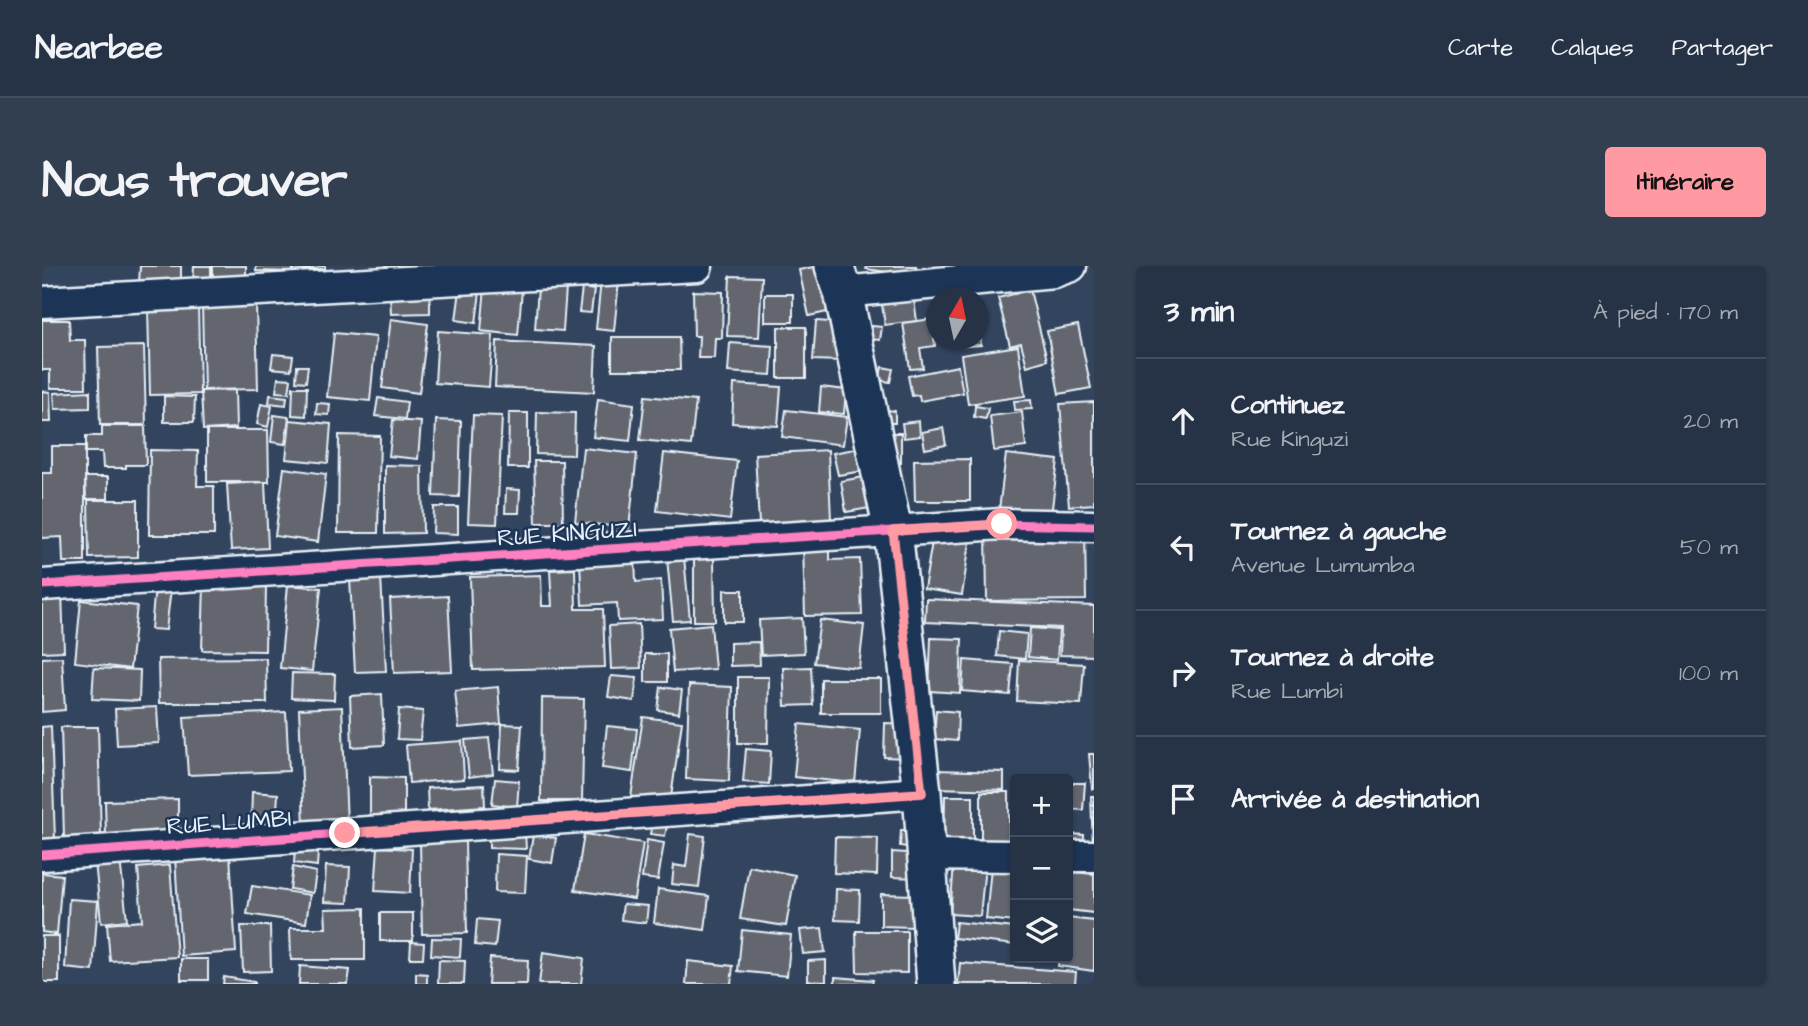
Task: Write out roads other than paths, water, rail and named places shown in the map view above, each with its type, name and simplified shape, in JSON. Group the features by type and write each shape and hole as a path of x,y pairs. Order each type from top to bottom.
{"street":[{"path":"42,302 697,266"},
{"path":"936,984 922,793 893,531 839,279 1054,272 1071,266"},
{"name":"RUE KINGUZI","path":"42,585 1002,524 1094,526"},
{"name":"RUE LUMBI","path":"42,855 922,793"},
{"path":"927,855 1010,856"},
{"path":"1073,856 1094,856"}]}
